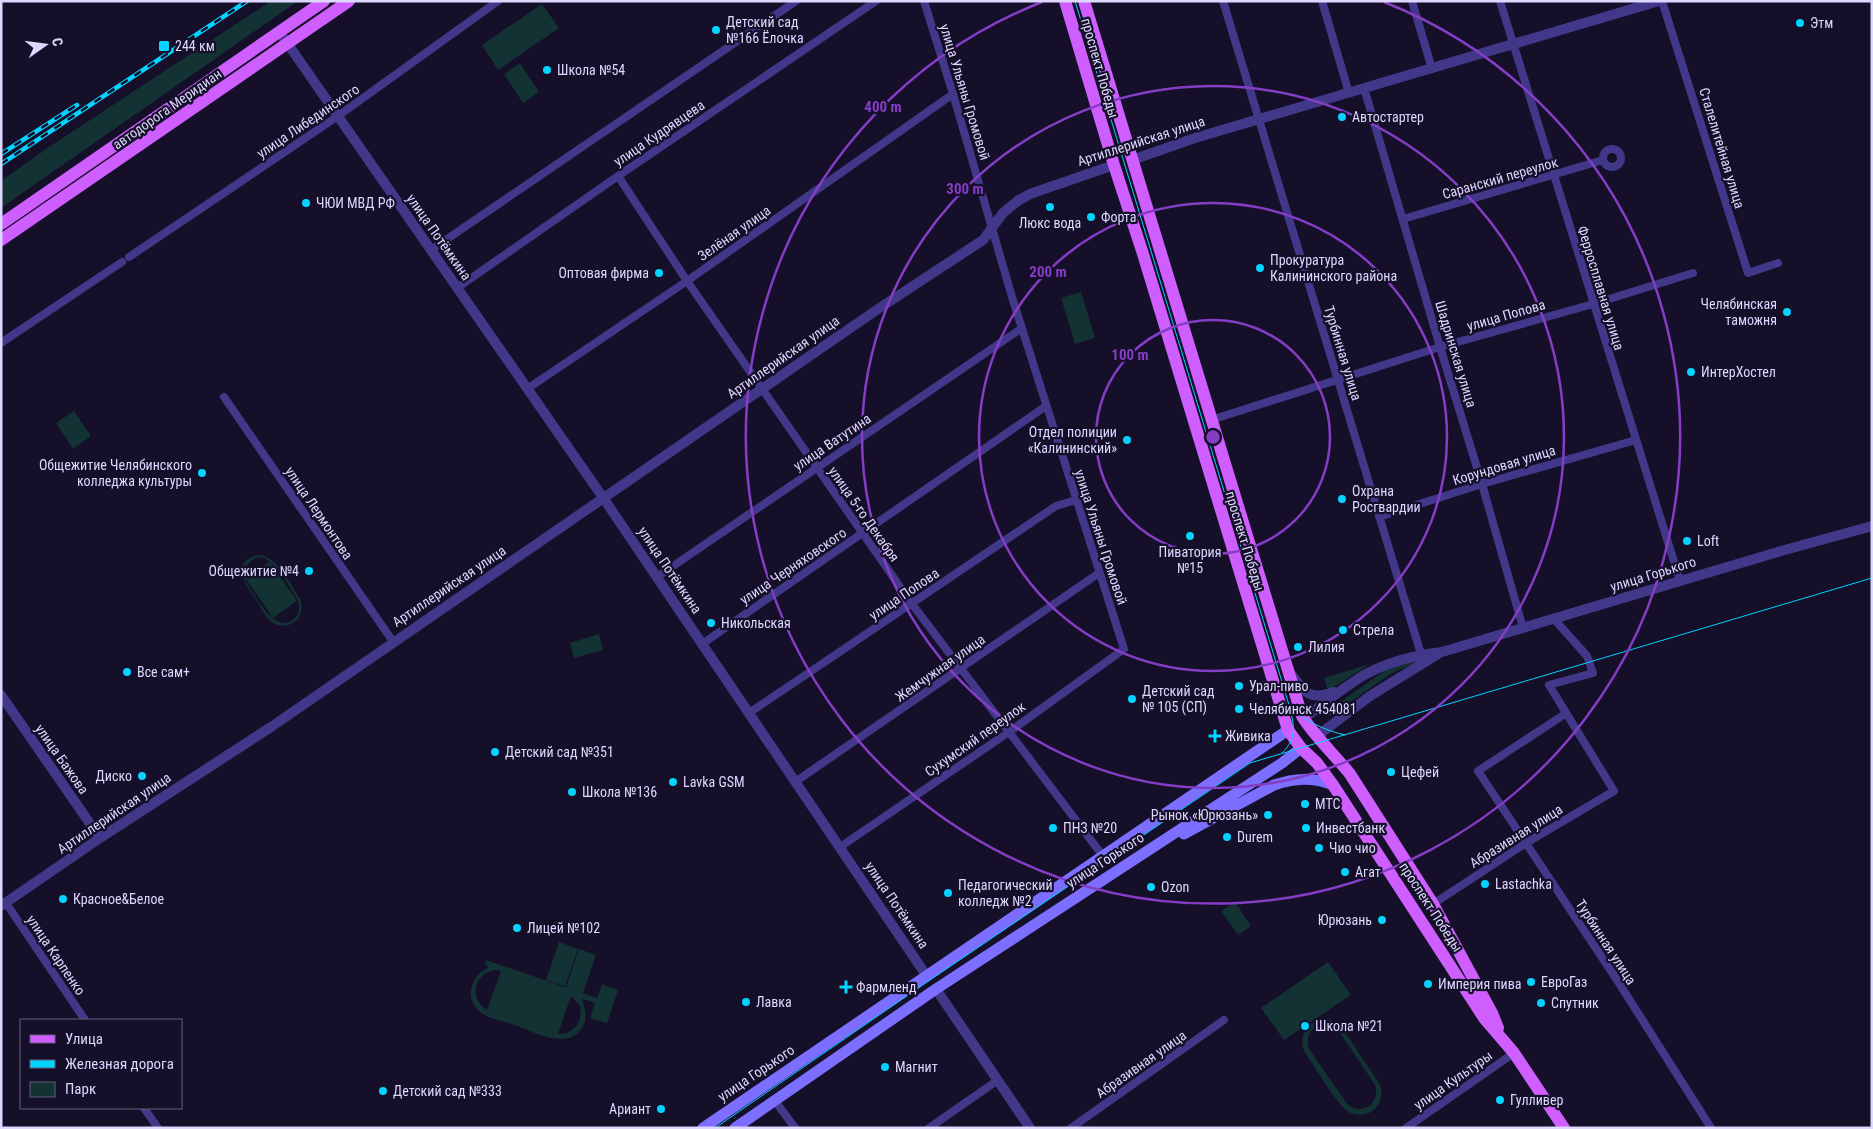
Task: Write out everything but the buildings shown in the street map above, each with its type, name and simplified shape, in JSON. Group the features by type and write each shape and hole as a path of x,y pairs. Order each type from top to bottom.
{"main road":[{"name":"автодорога Меридиан","path":"1,224 324,1"},
{"name":"автодорога Меридиан","path":"1,240 349,1"},
{"name":"проспект Победы","path":"1065,1 1288,730 1301,748 1317,763 1333,785 1484,1018 1514,1053 1564,1128"},
{"name":"проспект Победы","path":"1084,1 1304,718 1350,774 1433,904 1492,1013 1502,1037"},
{"name":"Артиллерийская улица","path":"1114,166 1132,160"},
{"name":"улица Горького","path":"703,1128 1304,718"},
{"name":"улица Горького","path":"735,1128 936,989 1282,763 1317,736"},
{"path":"1154,846 1177,838 1274,785 1287,781 1308,779 1320,780 1333,785"},
{"path":"1044,896 1053,911"},
{"name":"улица Потёмкина","path":"926,975 936,989"}],"street":[{"name":"улица Либединского","path":"1,343 338,116 498,1"},
{"path":"430,250 796,1"},
{"name":"улица Кудрявцева","path":"457,288 876,1"},
{"name":"улица Ульяны Громовой","path":"924,1 1046,406 1124,649"},
{"name":"Турбинная улица","path":"1223,1 1421,654"},
{"path":"1322,1 1349,93"},
{"path":"1412,1 1432,69"},
{"name":"Ферросплавная улица","path":"1500,1 1680,581"},
{"name":"Артиллерийская улица","path":"1132,160 1364,88 1660,1"},
{"name":"Сталелитейная улица","path":"1660,1 1748,273 1778,263"},
{"name":"улица Потёмкина","path":"280,32 604,499 926,975"},
{"name":"Шадринская улица","path":"1364,88 1482,484 1522,628"},
{"name":"Зелёная улица","path":"527,389 687,281 953,94"},
{"name":"Саранский переулок","path":"1403,218 1554,176 1603,160"},
{"name":"Артиллерийская улица","path":"4,904 100,838 271,727 878,309 982,240 1004,213 1030,194 1114,166"},
{"name":"улица 5-го Декабря","path":"618,176 687,281 862,534 912,604 1103,856"},
{"name":"улица Попова","path":"1211,420 1440,347 1593,304 1693,273"},
{"name":"улица Ватутина","path":"657,577 1022,328"},
{"name":"улица Лермонтова","path":"224,397 394,643"},
{"name":"улица Черняховского","path":"702,644 1046,406"},
{"name":"Корундовая улица","path":"1379,517 1482,484 1636,440"},
{"name":"улица Попова","path":"749,714 1056,506 1076,500"},
{"name":"улица Горького","path":"1304,718 1364,676 1382,666 1421,654 1442,652 1872,526"},
{"name":"Жемчужная улица","path":"796,782 1099,573"},
{"path":"1554,619 1587,656 1593,673 1549,685 1565,714"},
{"name":"Сухумский переулок","path":"840,847 1009,732 1124,649"},
{"name":"улица Горького","path":"1317,736 1370,696 1442,652"},
{"name":"улица Горького","path":"1288,670 1302,690 1311,696 1323,696 1346,688"},
{"name":"улица Бажова","path":"1,695 100,838"},
{"name":"Турбинная улица","path":"1565,714 1478,771 1617,980 1711,1128"},
{"name":"Абразивная улица","path":"1433,904 1526,843 1614,791 1565,714"},
{"name":"улица Карпенко","path":"4,904 84,1019"},
{"name":"улица Потёмкина","path":"936,989 1030,1128"},
{"name":"Абразивная улица","path":"1071,1128 1224,1020"},
{"name":"улица Культуры","path":"1406,1128 1514,1053"},
{"path":"928,1128 998,1080"},
{"path":"774,1101 795,1128"},
{"path":"145,1109 156,1125 146,1128"}],"green space":[{"path":"271,1 298,1 1,208 1,181 49,147"},
{"path":"542,4 559,28 498,70 482,45"},
{"path":"520,63 539,92 523,103 504,74"},
{"path":"1081,292 1095,338 1075,344 1061,298"},
{"path":"74,411 91,436 73,449 56,423"},
{"path":"259,555 272,560 288,579 300,599 301,605 300,616 294,623 286,626 278,625 265,615 245,583 243,576 242,569 244,563 249,558","holes":["259,557 271,562 276,567 297,599 298,613 288,623 273,619 260,604 246,581 246,579 273,618 297,601 270,562 245,579 245,571 249,562"]},
{"path":"599,634 603,650 574,658 570,643"},
{"path":"1429,657 1392,673 1330,716 1327,711 1387,669"},
{"path":"1370,664 1329,690 1327,688 1324,678"},
{"path":"1235,902 1251,926 1238,935 1221,911"},
{"path":"559,942 578,949 565,986 546,980"},
{"path":"579,949 596,955 583,993 566,987"},
{"path":"486,960 597,998 602,984 618,990 607,1023 590,1018 595,1003 582,999 585,1017 582,1028 576,1035 568,1038 550,1038 491,1018 479,1011 471,999 471,993 474,980 489,967 485,965","holes":["496,970 501,971 487,1010 477,999 476,987 478,981 483,976","571,996 580,1006 579,1021 569,1032 558,1034"]},
{"path":"1328,962 1351,995 1284,1040 1261,1008"},
{"path":"1321,1019 1332,1020 1340,1025 1379,1083 1381,1099 1373,1111 1362,1115 1347,1111 1332,1093 1304,1051 1303,1035 1308,1027","holes":["1325,1024 1333,1026 1339,1031 1375,1085 1376,1091 1373,1102 1365,1108 1359,1109 1348,1105 1309,1049 1308,1040 1313,1029"]}],"tram line":[{"path":"1075,1 1289,705 1293,736 1291,742 1282,753"},
{"path":"715,1128 1250,763 1872,578"},
{"path":"1289,704 1300,715 1314,724 1345,735"}],"railway":[{"path":"1,164 247,1"},
{"path":"1,154 77,105"}],"place":[{"name":"Этм","path":"1800,23"},
{"name":"Детский сад №166 Ёлочка","path":"716,30"},
{"name":"244 км","path":"164,46"},
{"name":"Школа №54","path":"547,70"},
{"name":"Автостартер","path":"1342,117"},
{"name":"ЧЮИ МВД РФ","path":"306,203"},
{"name":"Люкс вода","path":"1050,207"},
{"name":"Форта","path":"1091,217"},
{"name":"Прокуратура Калининского района","path":"1260,268"},
{"name":"Оптовая фирма","path":"659,273"},
{"name":"Челябинская таможня","path":"1787,312"},
{"name":"ИнтерХостел","path":"1691,372"},
{"name":"Отдел полиции «Калининский»","path":"1127,440"},
{"name":"Общежитие Челябинского колледжа культуры","path":"202,473"},
{"name":"Охрана Росгвардии","path":"1342,499"},
{"name":"Пиватория №15","path":"1190,536"},
{"name":"Loft","path":"1687,541"},
{"name":"Общежитие №4","path":"309,571"},
{"name":"Никольская","path":"711,623"},
{"name":"Стрела","path":"1343,630"},
{"name":"Лилия","path":"1298,647"},
{"name":"Все сам+","path":"127,672"},
{"name":"Урал-пиво","path":"1239,686"},
{"name":"Детский сад № 105 (СП)","path":"1132,699"},
{"name":"Челябинск 454081","path":"1239,709"},
{"name":"Живика","path":"1215,736"},
{"name":"Детский сад №351","path":"495,752"},
{"name":"Цефей","path":"1391,772"},
{"name":"Диско","path":"142,776"},
{"name":"Lavka GSM","path":"673,782"},
{"name":"Школа №136","path":"572,792"},
{"name":"МТС","path":"1305,804"},
{"name":"Рынок «Юрюзань»","path":"1268,815"},
{"name":"ПНЗ №20","path":"1053,828"},
{"name":"Инвестбанк","path":"1306,828"},
{"name":"Durem","path":"1227,837"},
{"name":"Чио чио","path":"1319,848"},
{"name":"Агат","path":"1345,872"},
{"name":"Lastachka","path":"1485,884"},
{"name":"Ozon","path":"1151,887"},
{"name":"Педагогический колледж №2","path":"948,893"},
{"name":"Красное&Белое","path":"63,899"},
{"name":"Юрюзань","path":"1382,920"},
{"name":"Лицей №102","path":"517,928"},
{"name":"ЕвроГаз","path":"1531,982"},
{"name":"Империя пива","path":"1428,984"},
{"name":"Фармленд","path":"846,987"},
{"name":"Лавка","path":"746,1002"},
{"name":"Спутник","path":"1541,1003"},
{"name":"Школа №21","path":"1305,1026"},
{"name":"Магнит","path":"885,1067"},
{"name":"Детский сад №333","path":"383,1091"},
{"name":"Гулливер","path":"1500,1100"},
{"name":"Ариант","path":"661,1109"}]}
